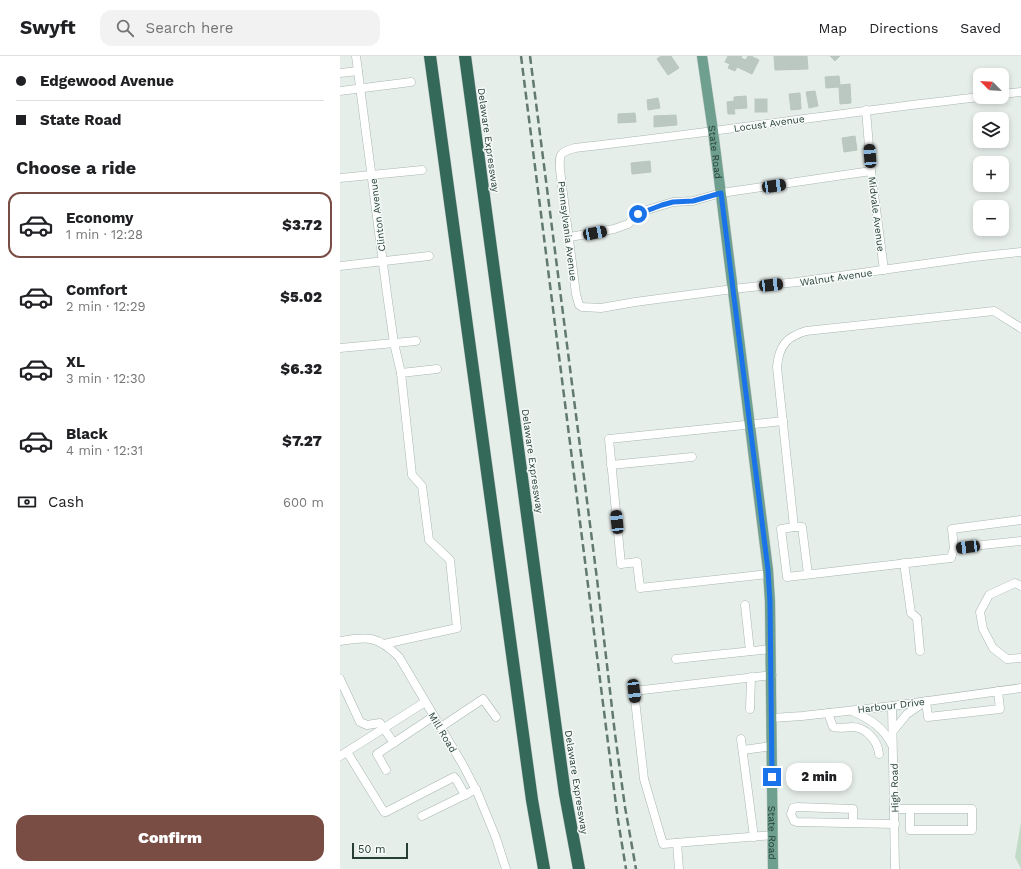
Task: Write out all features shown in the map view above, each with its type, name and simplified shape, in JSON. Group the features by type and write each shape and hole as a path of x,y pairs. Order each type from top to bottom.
{"highway":[{"path":"430,56 532,800 544,869"},
{"name":"Delaware Expressway","path":"466,56 558,744 565,794 579,869"}],"main road":[{"name":"State Road","path":"702,56 721,193 768,574 772,675 773,869"}],"street":[{"name":"Clinton Avenue","path":"356,56 394,343 401,373 412,475 422,486 429,540 450,560 457,628 384,644"},
{"path":"340,73 358,71"},
{"path":"340,91 411,82"},
{"path":"1009,93 1021,92"},
{"name":"Locust Avenue","path":"560,156 564,152 575,148 649,140 866,110 973,98"},
{"name":"Midvale Avenue","path":"866,110 871,171 884,270"},
{"name":"Pennsylvania Avenue","path":"560,156 560,170 570,237 575,286 579,305"},
{"path":"340,178 422,170"},
{"path":"570,237 614,230 623,226 638,214 673,202 693,201 721,193 871,171"},
{"name":"Walnut Avenue","path":"579,305 582,307 601,308 635,302 1021,252"},
{"path":"340,266 429,256"},
{"path":"794,527 777,367 778,357 782,347 788,340 796,334 806,331 994,311 1021,328"},
{"path":"340,348 416,341"},
{"path":"401,373 437,370"},
{"path":"768,574 640,588 637,562 621,564 609,439 783,421"},
{"path":"611,465 692,457"},
{"path":"808,574 802,527 781,529 787,576 808,574 904,564 951,558 954,548 952,529 1021,520"},
{"path":"954,548 1021,541"},
{"path":"904,564 911,613 917,618 920,651"},
{"path":"1021,586 1015,583 989,595 980,612 983,629 993,648 1007,659 1021,658"},
{"path":"744,605 750,652"},
{"name":"Mill Road","path":"340,641 365,638 377,640 399,657 476,789 496,838 506,869"},
{"path":"676,659 771,649"},
{"path":"772,675 634,691 644,779 663,844 773,835"},
{"path":"750,678 750,709"},
{"path":"340,679 360,722 367,725 380,723 394,743"},
{"name":"Harbour Drive","path":"772,718 892,706 1021,688"},
{"path":"893,731 907,714 926,701 928,717 1000,709 998,691"},
{"path":"441,727 483,699 496,717"},
{"path":"425,702 343,754 384,812 454,777 465,795"},
{"name":"High Road","path":"892,706 895,869"},
{"path":"849,710 866,717 880,727 886,733 893,748"},
{"path":"828,713 833,727 854,727 868,733 877,745 879,754"},
{"path":"386,770 377,754 434,716"},
{"path":"742,739 754,837"},
{"path":"743,750 772,746"},
{"path":"422,816 476,789"},
{"path":"853,823 853,809 797,807 793,808 791,814 794,821 797,822 895,824"},
{"path":"894,809 972,809 972,830 910,830 910,810"},
{"path":"677,843 679,869"}],"green space":[{"path":"1021,822 1021,869 1015,857"}],"building":[{"path":"661,56 671,56 679,68 668,75 657,59"},
{"path":"728,56 742,56 741,58 746,60 748,56 751,56 759,60 752,74 737,67 735,71 728,68 730,64 725,62"},
{"path":"774,56 807,56 808,69 775,70"},
{"path":"830,56 840,56 835,61"},
{"path":"839,76 840,85 850,84 851,103 840,104 839,87 826,88 825,77"},
{"path":"815,91 818,106 809,108 806,92"},
{"path":"800,93 801,109 791,110 789,94"},
{"path":"746,96 747,108 734,109 735,114 728,114 727,102 734,101 734,97"},
{"path":"658,98 660,108 648,110 647,100"},
{"path":"755,99 767,99 767,112 755,112"},
{"path":"635,113 636,122 618,123 618,114"},
{"path":"676,115 677,125 654,127 654,116"},
{"path":"855,136 857,150 844,152 842,138"},
{"path":"650,161 651,172 632,174 631,163"}],"railway":[{"path":"521,56 607,735 626,869"},
{"path":"530,56 597,579 615,734 625,807 636,869"}],"route":[{"path":"638,214 673,202 688,202 721,193 768,570 772,671 772,777"}]}
